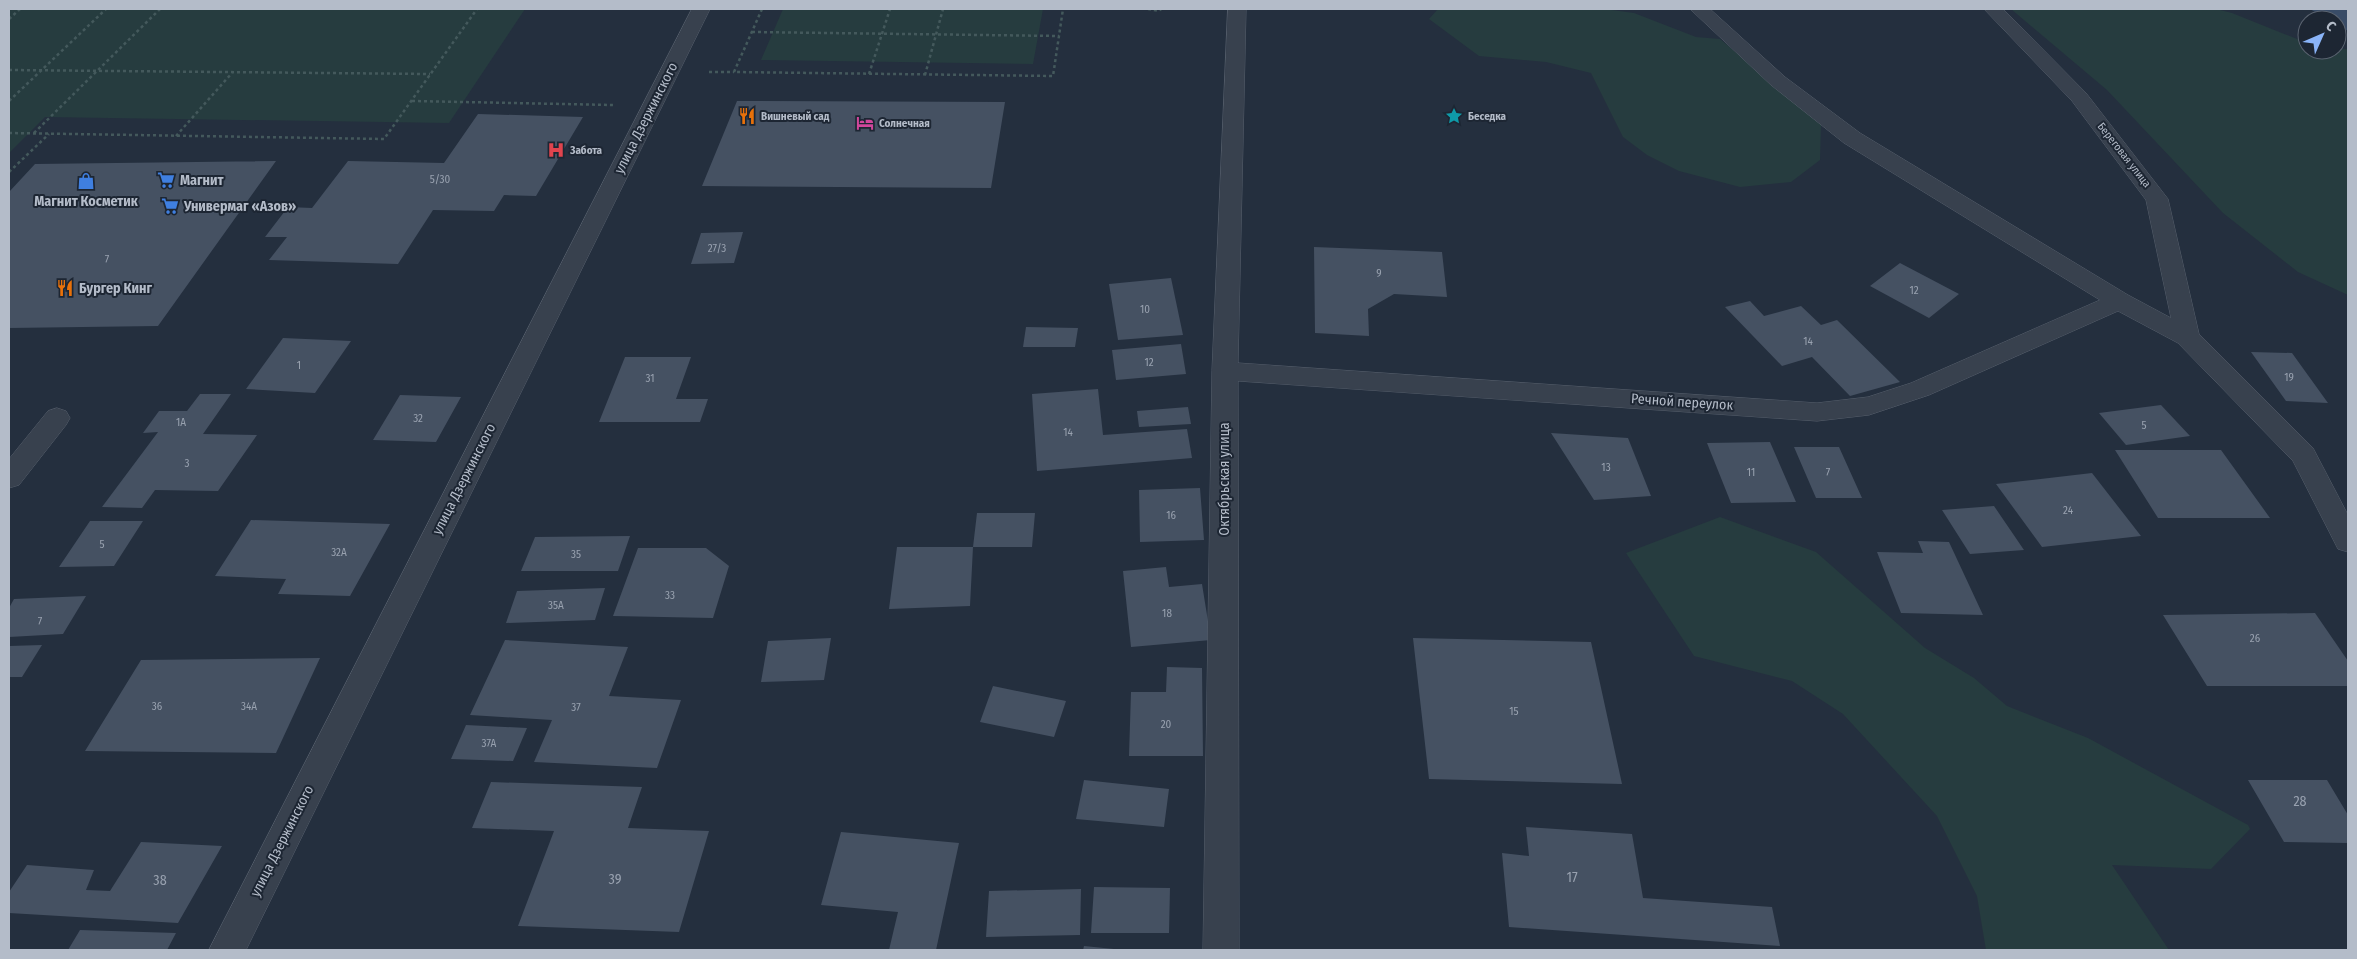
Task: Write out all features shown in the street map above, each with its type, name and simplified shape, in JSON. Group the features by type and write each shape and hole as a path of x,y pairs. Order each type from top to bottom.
{"street":[{"name":"улица Дзержинского","path":"227,950 701,9"},
{"name":"Октябрьская улица","path":"1221,950 1224,371 1238,9"},
{"path":"1699,9 1778,81 1852,138 2119,300 2187,337 2303,455 2348,541"},
{"name":"Береговая улица","path":"1993,9 2079,97 2157,199 2187,337"},
{"name":"Речной переулок","path":"1224,371 1817,412 1869,406 1920,388 2119,300"},
{"path":"9,478 57,418"}],"path":[{"path":"9,19 20,9"},
{"path":"9,101 106,9"},
{"path":"34,134 160,9"},
{"path":"9,133 384,139 477,9"},
{"path":"762,9 734,72 1053,76 1063,9"},
{"path":"869,74 890,9"},
{"path":"925,74 943,9"},
{"path":"1148,9 1159,11 1161,9"},
{"path":"752,32 1059,36"},
{"path":"9,70 430,74"},
{"path":"176,136 232,73"},
{"path":"411,101 652,105"},
{"path":"9,172 49,134"}],"green space":[{"path":"9,9 525,9 449,123 45,117 9,153"},
{"path":"783,9 1043,9 1033,64 761,60"},
{"path":"1438,9 1604,9 1634,13 1696,37 1720,39 1821,124 1820,160 1791,182 1740,187 1679,171 1647,155 1623,137 1591,73 1546,62 1479,56 1429,19"},
{"path":"2011,9 2216,9 2232,13 2297,39 2297,60 2347,60 2348,49 2348,295 2298,272 2223,213 2107,90"},
{"path":"1720,517 1816,552 1925,648 1974,678 2007,706 2088,738 2248,825 2250,829 2211,869 2112,865 2169,950 1986,950 1977,896 1937,816 1843,714 1792,681 1694,656 1626,553"}],"water":[{"path":"2310,9 2348,9 2348,31 2347,10"}],"building":[{"path":"737,101 1005,102 991,188 702,186"},
{"path":"478,114 583,117 536,196 504,195 494,211 433,210 398,264 269,260 287,237 265,237 288,207 312,208 348,161 444,163"},
{"path":"276,161 158,326 9,328 9,192 35,164"},
{"path":"743,232 734,263 691,264 701,233"},
{"path":"1314,247 1442,252 1447,297 1394,294 1368,309 1369,336 1315,333"},
{"path":"1900,263 1959,294 1929,318 1870,286"},
{"path":"1171,278 1183,335 1118,340 1109,284"},
{"path":"1750,301 1764,316 1801,306 1821,325 1837,320 1900,382 1850,396 1812,357 1782,366 1725,307"},
{"path":"1026,327 1078,328 1075,347 1023,347"},
{"path":"283,338 351,341 315,393 246,389"},
{"path":"1181,344 1186,374 1116,380 1112,350"},
{"path":"2251,352 2292,353 2328,403 2286,401"},
{"path":"625,357 691,357 676,399 708,399 700,422 599,422"},
{"path":"1098,389 1103,435 1187,429 1192,458 1037,471 1032,394"},
{"path":"200,394 231,394 203,434 257,435 218,491 155,490 142,508 102,507 158,432 143,433 159,411 187,411"},
{"path":"400,395 461,397 436,442 373,440"},
{"path":"2161,405 2190,436 2126,445 2099,413"},
{"path":"1188,407 1191,424 1139,427 1137,411"},
{"path":"1551,433 1628,438 1651,496 1594,500"},
{"path":"1770,442 1796,502 1731,503 1707,443"},
{"path":"1794,447 1839,447 1862,498 1816,498"},
{"path":"2115,450 2221,450 2270,518 2158,518"},
{"path":"2092,473 2141,536 2042,547 1996,484"},
{"path":"1200,488 1204,540 1140,542 1139,490"},
{"path":"1994,506 2024,550 1970,554 1942,510"},
{"path":"977,513 1035,513 1032,547 973,547"},
{"path":"251,520 390,524 350,596 278,594 286,579 215,576"},
{"path":"90,521 143,521 114,566 59,567"},
{"path":"630,536 618,571 521,571 535,537"},
{"path":"1918,541 1949,542 1983,615 1901,613 1877,552 1923,553"},
{"path":"897,547 973,547 970,606 889,609"},
{"path":"638,548 706,548 729,566 713,618 613,616"},
{"path":"1166,567 1169,587 1202,584 1211,640 1131,647 1123,571"},
{"path":"605,588 595,620 506,623 517,591"},
{"path":"86,596 63,634 9,637 9,608 14,599"},
{"path":"2315,613 2348,661 2348,686 2207,686 2163,615"},
{"path":"831,638 824,680 761,682 768,641"},
{"path":"1413,638 1591,642 1622,784 1429,779"},
{"path":"505,640 628,647 609,696 681,700 657,768 534,762 552,720 470,715"},
{"path":"42,645 22,677 9,677 9,646"},
{"path":"320,658 276,753 85,751 141,660"},
{"path":"1167,667 1202,668 1203,756 1129,756 1131,692 1166,692"},
{"path":"993,686 1066,701 1054,737 980,722"},
{"path":"466,725 527,728 513,761 451,759"},
{"path":"1084,780 1169,789 1164,827 1076,819"},
{"path":"2248,780 2327,780 2348,815 2348,843 2284,842"},
{"path":"491,782 642,787 628,828 709,831 679,932 518,926 554,831 472,828"},
{"path":"1526,827 1632,834 1643,898 1772,907 1780,946 1509,927 1502,853 1529,856"},
{"path":"841,832 959,843 936,950 889,950 898,912 821,905"},
{"path":"141,842 222,846 178,923 9,913 9,892 27,865 94,870 86,890 110,891"},
{"path":"1094,887 1170,888 1169,933 1091,933"},
{"path":"1081,889 1080,935 986,937 989,891"},
{"path":"80,930 176,933 167,950 68,950"},
{"path":"1084,946 1114,949 1114,950 1083,950"}],"place":[{"name":"Вишневый сад","path":"747,116"},
{"name":"Беседка","path":"1454,116"},
{"name":"Солнечная","path":"865,123"},
{"name":"Забота","path":"556,150"},
{"name":"Магнит","path":"166,180"},
{"name":"Магнит Косметик","path":"86,181"},
{"name":"Универмаг «Азов»","path":"170,206"},
{"name":"Бургер Кинг","path":"65,288"}]}
